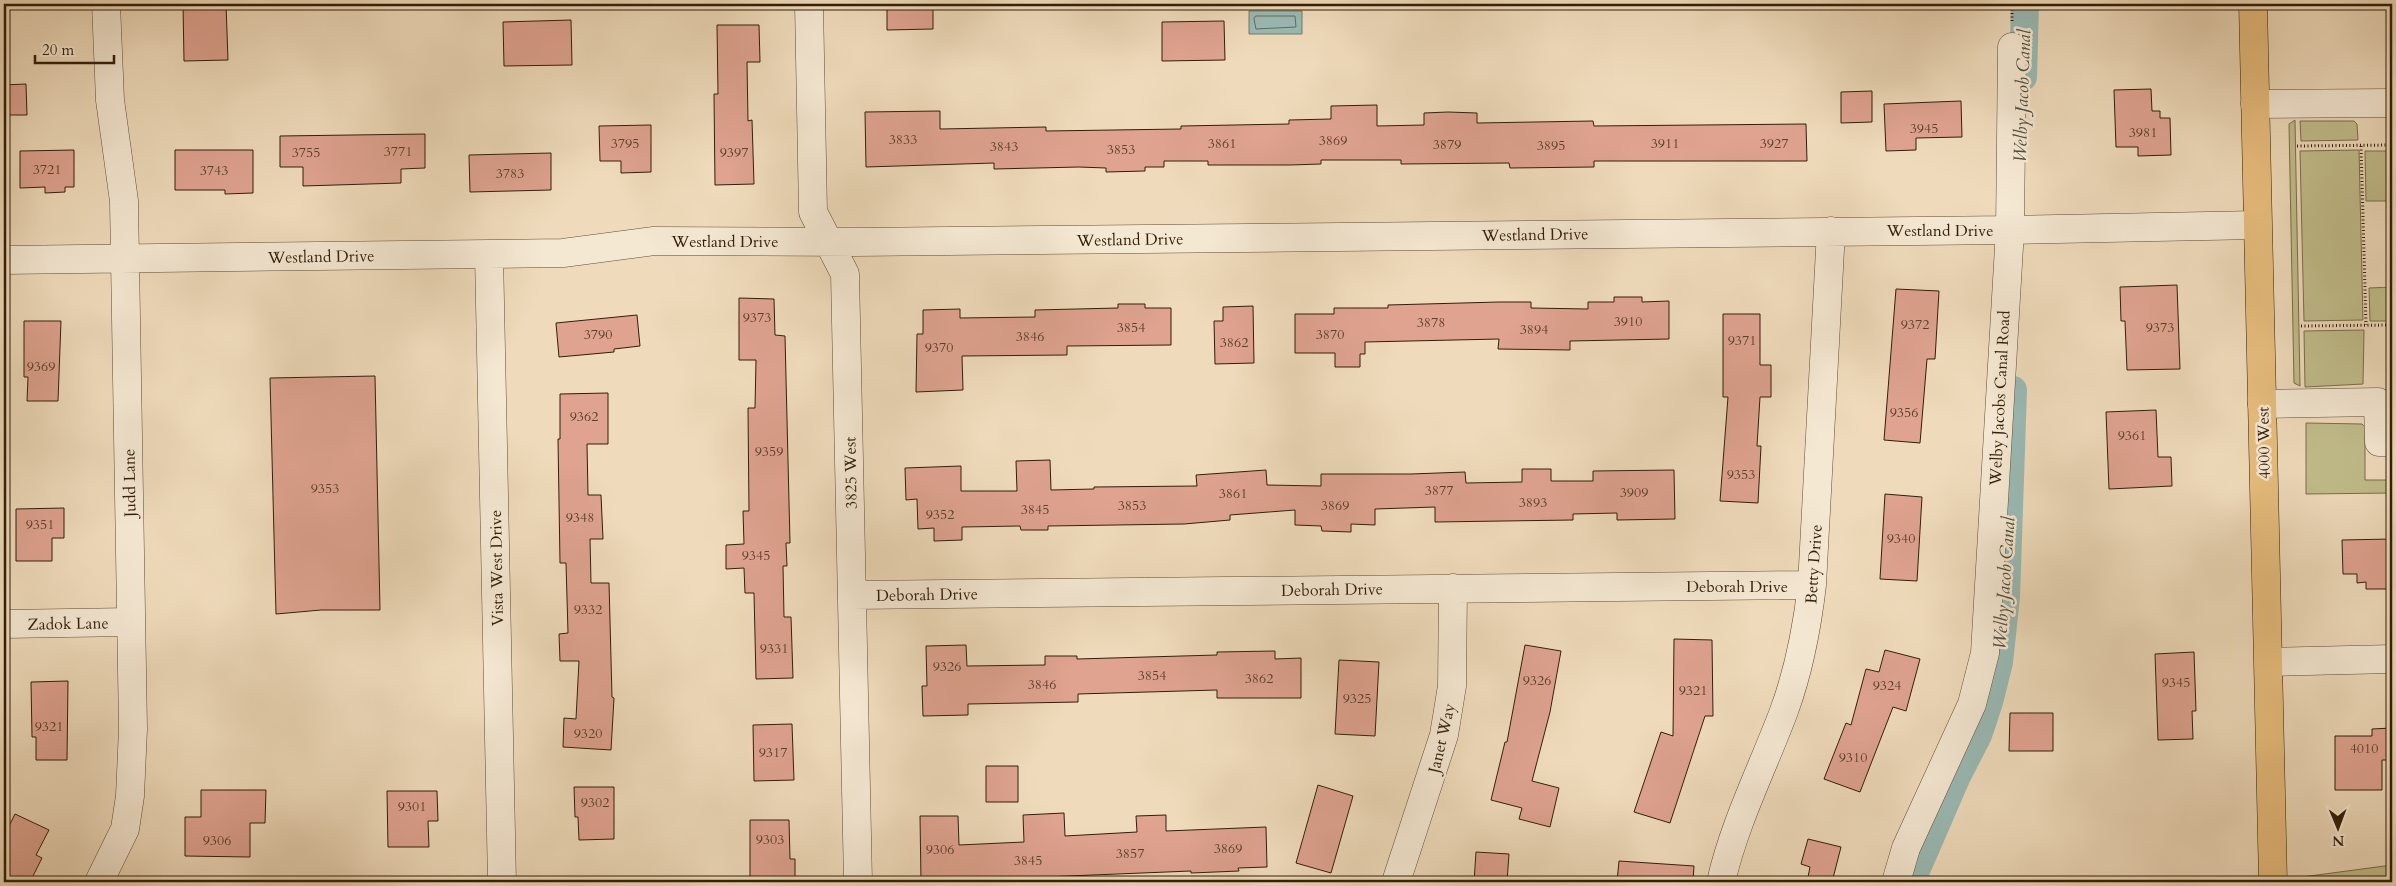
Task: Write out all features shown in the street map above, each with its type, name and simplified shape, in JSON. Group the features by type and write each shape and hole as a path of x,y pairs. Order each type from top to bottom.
{"main road":[{"name":"4000 West","path":"2253,4 2273,882"}],"street":[{"name":"Judd Lane","path":"99,882 125,829 130,796 133,729 124,201 108,78 106,4"},
{"name":"3825 West","path":"808,4 813,212 845,274 858,882"},
{"name":"Welby Jacobs Canal Road","path":"1896,882 1906,848 1972,704 1985,653 2010,230 2012,47"},
{"path":"2256,104 2392,103"},
{"name":"Westland Drive","path":"4,260 563,253 654,242 2010,230 2257,225"},
{"name":"Betty Drive","path":"1721,882 1801,657 1812,585 1831,231"},
{"name":"Vista West Drive","path":"488,254 502,882"},
{"path":"2262,404 2378,402 2379,442 2392,442"},
{"name":"Deborah Drive","path":"852,595 1812,585"},
{"name":"Janet Way","path":"1396,882 1444,736 1452,686 1453,588"},
{"name":"Zadok Lane","path":"4,624 131,622"},
{"path":"2269,662 2392,660"}],"path":[{"path":"2297,146 2392,145"},
{"path":"2361,146 2366,325"},
{"path":"2300,326 2392,325"}],"shaded area":[{"path":"2295,120 2300,386 2294,383 2289,124"},
{"path":"2300,121 2354,121 2357,124 2358,140 2301,141"},
{"path":"2359,150 2363,320 2304,321 2300,151"},
{"path":"2365,151 2392,151 2392,181 2389,182 2389,201 2366,201"},
{"path":"2392,287 2392,321 2370,321 2369,288"},
{"path":"2364,330 2363,384 2305,387 2304,331"},
{"path":"2306,423 2362,424 2365,427 2365,480 2392,480 2392,493 2306,494"},
{"path":"2392,865 2392,882 2302,882 2302,877"}],"water":[{"path":"1249,11 1302,11 1302,34 1249,34"}],"building":[{"path":"183,4 226,4 228,60 184,61"},
{"path":"887,4 933,4 933,29 887,30"},
{"path":"571,20 572,65 504,66 503,22"},
{"path":"1224,21 1225,60 1162,61 1162,22"},
{"path":"717,25 759,25 760,62 747,62 748,121 752,120 754,184 715,185 714,94 718,94"},
{"path":"26,84 27,115 4,115 4,85"},
{"path":"2151,89 2152,111 2160,111 2160,118 2170,118 2171,155 2138,156 2138,147 2116,147 2114,90"},
{"path":"1872,91 1872,122 1841,123 1841,92"},
{"path":"1961,101 1962,137 1916,138 1916,150 1886,151 1884,104"},
{"path":"1377,105 1377,126 1424,125 1424,113 1448,112 1477,113 1477,123 1593,121 1594,126 1806,124 1807,161 1594,161 1594,167 1510,168 1509,163 1401,164 1401,160 1321,160 1321,164 1290,165 1208,165 1208,161 1164,161 1164,167 1145,167 1145,171 1106,172 1106,168 1079,167 994,169 994,163 866,167 865,112 940,111 940,129 1046,127 1046,131 1181,129 1181,126 1289,124 1289,120 1331,119 1331,106"},
{"path":"651,125 651,172 621,173 621,161 600,161 599,126"},
{"path":"425,134 425,168 401,169 401,183 303,186 303,167 280,167 280,136"},
{"path":"74,150 74,187 65,187 65,192 45,193 45,187 20,188 20,151"},
{"path":"175,150 253,150 253,193 225,194 225,190 175,190"},
{"path":"551,153 551,190 470,192 469,155"},
{"path":"2177,285 2180,369 2127,370 2125,321 2121,321 2120,287"},
{"path":"1896,289 1939,291 1935,359 1927,359 1920,443 1884,440"},
{"path":"1614,297 1642,297 1642,302 1669,301 1669,339 1570,341 1570,350 1498,349 1499,339 1365,342 1365,354 1360,354 1360,367 1335,367 1335,353 1295,353 1295,314 1334,314 1334,308 1388,308 1388,305 1499,302 1531,302 1531,308 1588,309 1588,302 1614,302"},
{"path":"739,298 774,299 775,335 785,336 790,543 786,543 787,566 783,566 784,617 791,617 793,678 756,679 754,593 745,593 744,568 726,569 726,545 744,544 743,511 749,511 748,408 755,408 756,360 739,360"},
{"path":"1118,304 1145,304 1145,308 1171,308 1171,345 1067,346 1067,355 962,356 963,390 916,392 917,334 923,334 923,310 960,309 960,318 1035,317 1035,310 1118,308"},
{"path":"1253,306 1254,363 1215,364 1214,321 1223,321 1223,307"},
{"path":"1723,314 1760,314 1760,365 1771,365 1771,397 1760,397 1757,446 1761,446 1758,503 1720,501 1728,397 1723,397"},
{"path":"637,315 640,346 614,349 614,352 559,357 556,323"},
{"path":"24,321 61,321 58,401 27,401 28,377 24,377"},
{"path":"375,376 380,610 321,610 276,614 270,378"},
{"path":"608,393 608,444 587,444 588,495 601,495 603,539 590,539 591,583 609,583 612,697 614,698 611,750 563,747 564,718 576,719 579,661 560,661 559,634 568,633 566,563 560,563 558,439 560,439 560,394"},
{"path":"2156,410 2158,457 2171,457 2172,486 2109,489 2106,412"},
{"path":"1050,460 1051,490 1094,489 1094,487 1197,486 1196,475 1266,470 1267,485 1321,486 1321,474 1465,472 1466,483 1522,482 1522,469 1551,469 1551,481 1593,481 1593,471 1674,470 1675,519 1617,520 1617,513 1573,514 1573,520 1435,522 1435,507 1375,509 1375,525 1351,524 1351,532 1322,531 1321,526 1295,525 1295,510 1230,515 1230,520 1184,524 1048,526 1048,530 1021,530 1020,526 962,527 962,540 934,541 934,528 918,529 917,499 906,500 905,468 961,466 961,491 1017,491 1016,461"},
{"path":"1885,494 1922,497 1917,581 1880,579"},
{"path":"64,508 64,538 52,538 52,561 16,561 16,509"},
{"path":"2392,539 2392,589 2366,589 2366,582 2357,583 2357,574 2343,574 2342,540"},
{"path":"1674,639 1712,640 1713,716 1705,716 1670,823 1634,812 1661,732 1673,736"},
{"path":"966,645 967,666 1045,665 1045,656 1077,656 1077,659 1217,655 1217,652 1275,651 1275,659 1301,658 1301,698 1217,698 1217,690 1078,694 1078,702 968,704 968,715 923,716 922,686 927,686 926,646"},
{"path":"1525,645 1561,651 1550,712 1532,781 1559,788 1550,827 1519,819 1522,808 1491,800 1505,742 1507,742"},
{"path":"1885,650 1920,659 1906,711 1893,707 1860,792 1824,779 1846,723 1851,725 1866,669 1879,672"},
{"path":"2194,652 2196,711 2192,711 2193,739 2158,740 2155,654"},
{"path":"1339,660 1379,662 1375,736 1335,734"},
{"path":"68,681 67,760 36,760 36,737 32,737 31,682"},
{"path":"2010,713 2053,713 2053,751 2009,751"},
{"path":"792,724 794,780 754,781 753,725"},
{"path":"2392,728 2392,760 2382,760 2382,790 2335,790 2335,736 2372,736 2372,729"},
{"path":"986,766 1018,766 1018,802 986,802"},
{"path":"1318,785 1353,796 1331,873 1296,863"},
{"path":"574,787 614,787 614,839 579,840 578,817 575,817"},
{"path":"201,790 266,790 265,823 250,823 250,857 185,856 185,817 201,817"},
{"path":"387,791 437,791 438,821 428,821 429,847 388,847"},
{"path":"1064,813 1065,836 1137,832 1136,816 1166,815 1166,831 1266,827 1267,867 1238,868 1239,871 1191,873 1191,871 921,882 920,816 958,816 959,845 1024,842 1023,815"},
{"path":"15,814 49,830 36,855 42,858 30,882 4,882 4,836"},
{"path":"750,820 789,820 790,859 795,859 795,882 750,882"},
{"path":"1808,839 1841,847 1832,882 1807,882 1810,867 1801,864"},
{"path":"1476,852 1509,854 1507,882 1474,882"},
{"path":"1619,861 1694,866 1693,882 1617,882"}],"waterway":[{"name":"Welby Jacob Canal","path":"2023,77 2025,4"},
{"name":"Welby Jacob Canal","path":"1911,882 1957,776 1978,735 1999,662 2006,597 2013,390"}]}
